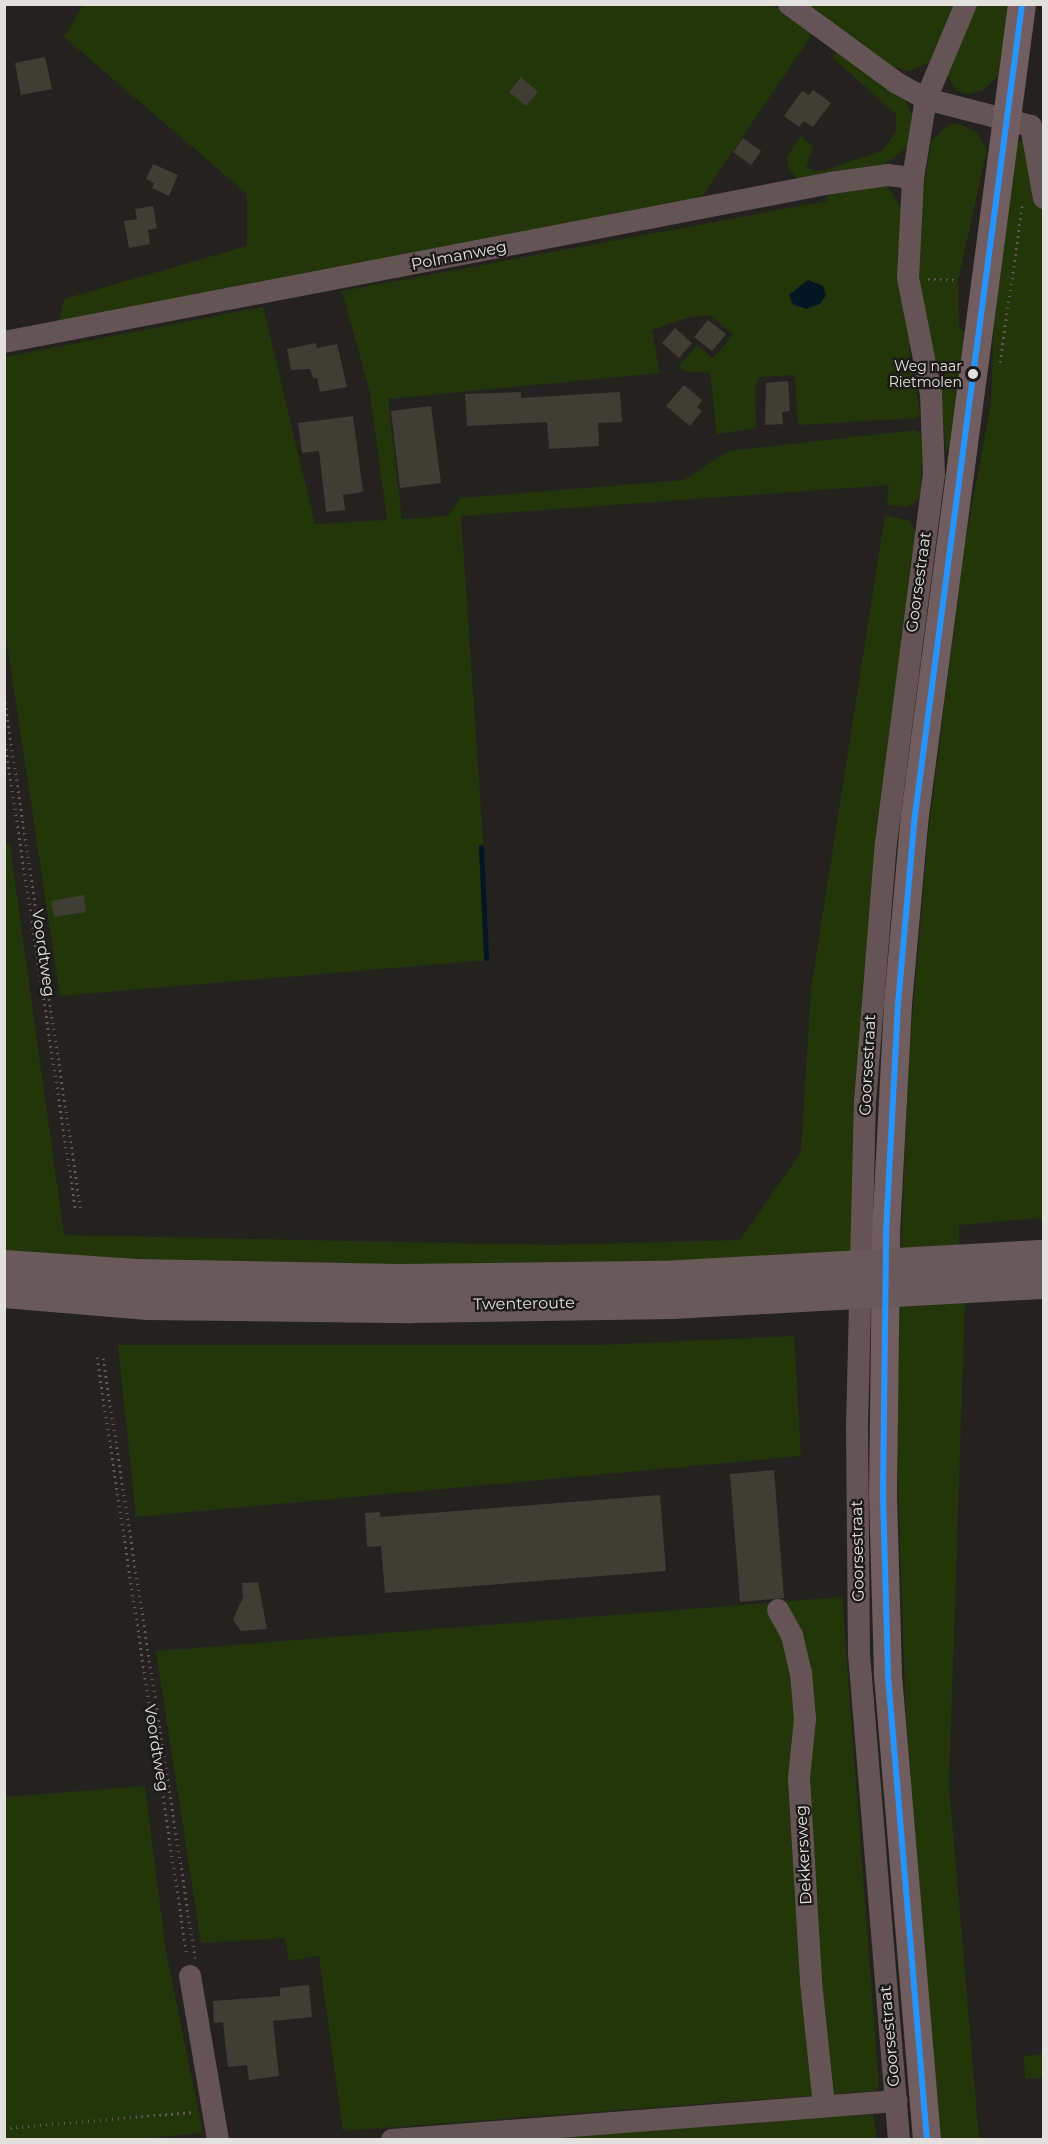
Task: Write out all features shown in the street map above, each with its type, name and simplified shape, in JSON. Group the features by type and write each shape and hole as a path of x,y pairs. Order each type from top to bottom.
{"highway":[{"name":"Twenteroute","path":"4,1266 135,1275 399,1280 663,1276 1044,1256"},
{"name":"Twenteroute","path":"4,1291 147,1303 410,1305 672,1302 1044,1282"}],"main road":[{"name":"Goorsestraat","path":"927,2139 888,1674 883,1494 873,1337 875,1233 915,815 1005,117 1022,4"}],"street":[{"path":"789,4 897,83 926,99 1005,117 1031,126 1034,131 1034,197"},
{"name":"Goorsestraat","path":"875,1233 865,1102 886,843 934,476 931,394 908,278 913,178 926,99 966,4"},
{"name":"Polmanweg","path":"4,342 831,183 888,175 913,178"},
{"name":"Goorsestraat","path":"873,1337 857,1427 859,1655 870,1831 899,2139"},
{"name":"Dekkersweg","path":"778,1610 792,1635 801,1673 805,1719 799,1778 811,1982 824,2105"},
{"path":"190,1976 218,2139"},
{"path":"392,2139 896,2101"}],"path":[{"path":"998,368 1034,197"},
{"path":"908,278 957,280"},
{"name":"Voordtweg","path":"4,696 81,1211"},
{"name":"Voordtweg","path":"4,737 75,1209"},
{"name":"Voordtweg","path":"97,1357 190,1976"},
{"path":"103,1358 195,1963 190,1976"},
{"path":"4,2128 213,2110"}],"green space":[{"path":"771,4 813,33 699,201 58,324 64,299 247,246 247,194 64,37 83,5"},
{"path":"806,5 959,5 932,61 908,71 891,66"},
{"path":"974,5 1009,5 998,76 984,90 969,94 957,91 947,75"},
{"path":"838,50 906,100 913,118 908,146 884,165 802,184 788,167 787,158 800,136 813,146 806,167 818,172 882,151 896,132 896,114 833,58"},
{"path":"950,124 959,124 976,132 987,149 958,281 959,328 964,331 953,451 946,450 941,398 917,284 919,221 931,141"},
{"path":"1022,140 1026,141 1044,220 1043,1218 959,1225 959,1250 901,1255 908,1067 929,826 964,548 991,403 994,317 1017,144"},
{"path":"887,186 902,209 912,340 909,346 920,412 917,418 798,425 795,375 760,377 755,386 756,428 717,434 710,373 684,371 678,367 697,345 713,358 733,335 711,315 686,318 652,330 660,373 388,399 402,519 448,516 460,498 684,480 728,451 916,430 922,435 921,491 918,500 908,507 887,505 889,485 461,516 483,840 488,960 60,996 5,630 4,357 263,307 315,524 387,520 370,393 342,291 827,201 828,190"},
{"path":"885,515 909,521 917,534 852,1251 529,1269 5,1256 5,844 10,846 64,1235 551,1245 740,1240 801,1152 811,989"},
{"path":"899,1300 965,1300 949,1784 979,2139 939,2139 906,1721 896,1420"},
{"path":"794,1336 801,1456 136,1517 118,1345 598,1345"},
{"path":"842,1597 879,2087 875,2091 343,2131 319,1956 289,1961 285,1938 201,1943 156,1651"},
{"path":"145,1786 166,1952 204,2138 200,2133 129,2140 5,2139 5,1797"},
{"path":"1043,2054 1043,2078 1025,2079 1024,2056"},
{"path":"873,2114 877,2139 523,2140"}],"water":[{"path":"808,280 823,286 826,295 820,304 806,309 793,304 789,295"}],"building":[{"path":"45,57 52,89 21,95 15,63"},
{"path":"521,77 538,92 526,106 509,92"},
{"path":"813,90 831,103 813,127 804,121 799,127 784,116 802,91 809,95"},
{"path":"743,138 761,151 751,165 733,152"},
{"path":"153,164 178,175 169,196 152,188 154,183 146,179"},
{"path":"153,206 157,228 148,230 150,244 129,248 124,221 137,219 135,209"},
{"path":"708,320 726,334 712,351 694,337"},
{"path":"675,328 692,343 679,358 662,343"},
{"path":"316,343 317,348 337,344 347,387 320,392 317,378 313,378 310,369 291,370 287,349"},
{"path":"788,381 790,411 782,412 783,424 765,425 766,383"},
{"path":"684,385 702,400 697,407 702,411 690,426 666,406"},
{"path":"521,392 521,398 620,392 622,422 598,423 599,446 549,449 547,422 467,426 465,394"},
{"path":"431,406 441,483 400,488 391,411"},
{"path":"353,416 363,492 343,495 345,510 326,512 319,451 302,453 298,423"},
{"path":"84,895 86,912 54,917 51,901"},
{"path":"774,1470 784,1598 740,1602 730,1474"},
{"path":"660,1495 666,1571 385,1593 381,1546 367,1547 365,1513 380,1512 380,1517"},
{"path":"258,1582 267,1629 241,1631 233,1620 243,1597 242,1583"},
{"path":"309,1985 312,2017 273,2021 279,2076 249,2080 247,2065 228,2067 223,2022 214,2023 213,2001 280,1996 280,1988"}],"waterway":[{"path":"481,847 486,958"}],"transit line":[{"path":"927,2140 888,1674 883,1494 886,1233 898,1004 915,815 1022,4"}],"place":[{"name":"Weg naar Rietmolen","path":"973,374"}]}
